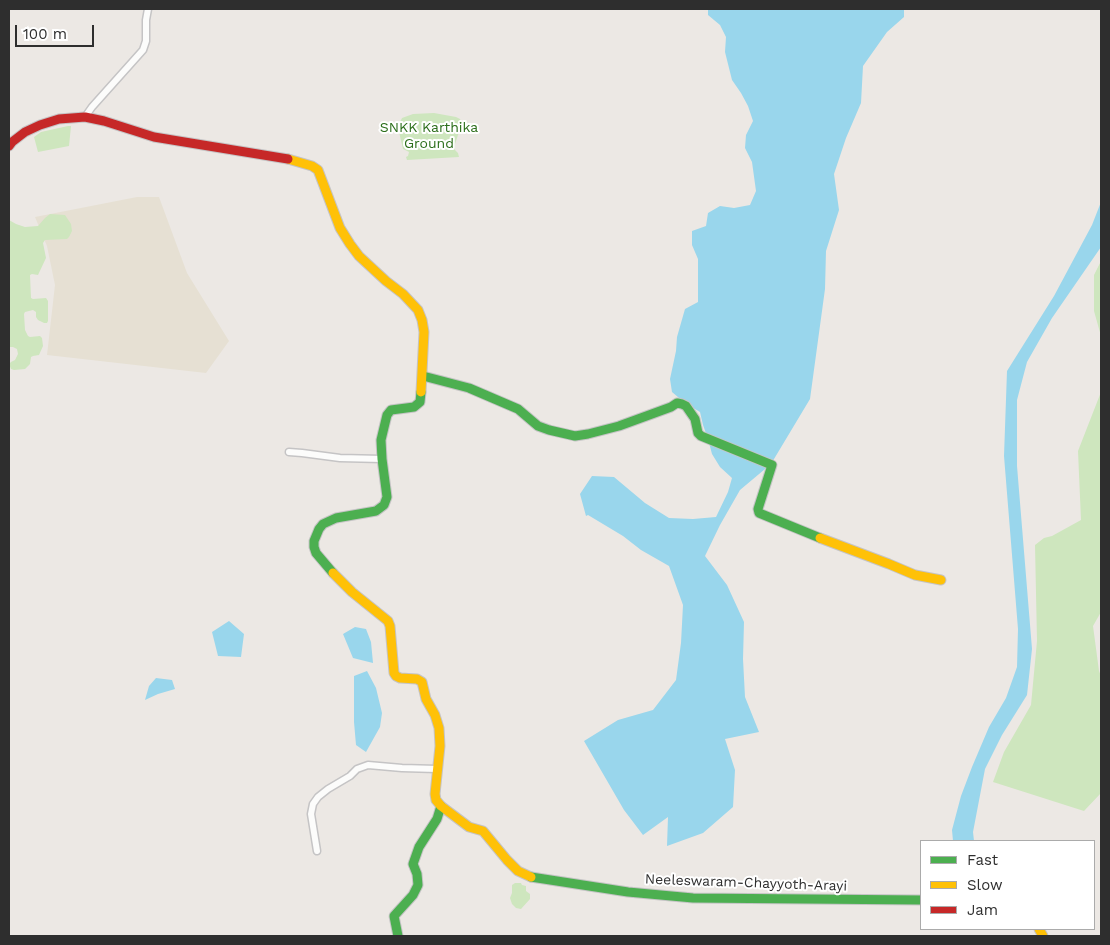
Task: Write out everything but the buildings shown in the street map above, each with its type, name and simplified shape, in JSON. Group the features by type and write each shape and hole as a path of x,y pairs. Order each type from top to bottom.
{"main road":[{"path":"9,146 24,132 40,124 59,119 85,117 154,137 286,158 315,168 318,170 340,228 350,244 363,261 403,294 418,310 424,332 421,397 420,402 414,406 391,410 386,415 381,440 387,497 384,505 376,511 336,518 323,524 314,541 316,553 330,571 352,592 388,621 394,673 400,678 417,679 422,682 426,699 435,715 439,728 440,746 434,794 441,806 437,818 419,846 413,864 417,874 418,885 413,895 394,916 398,936"},
{"path":"423,376 469,388 518,409 538,426 575,436 619,426 677,404 682,404 686,406 695,419 701,436 772,465 758,512 901,570 941,580"},
{"name":"Neeleswaram-Chayyoth-Arayi","path":"441,806 469,827 483,831 512,866 530,877 628,892 693,898 920,900"}],"street":[{"path":"85,117 143,50 146,41 148,9"},
{"path":"289,452 340,458 382,459"},
{"path":"317,851 311,814 314,804 318,797 350,776 356,769 368,765 437,769"}],"shaded area":[{"path":"137,197 159,197 187,273 229,341 206,373 47,355 55,285 47,246 35,217"}],"green space":[{"name":"SNKK Karthika Ground","path":"434,113 460,119 462,123 455,144 455,150 459,157 407,160 406,157 409,152 403,149 399,132 402,118 413,114"},
{"path":"71,126 69,146 38,152 34,137 41,132"},
{"path":"50,214 65,215 71,224 72,231 67,239 45,240 43,243 46,258 38,275 30,275 31,298 46,298 48,301 48,321 44,323 38,320 36,312 33,310 24,314 25,330 28,336 40,336 43,346 39,355 31,357 30,364 25,369 14,370 11,369 9,364 15,360 18,354 17,349 9,347 9,220 25,227 38,226"},
{"path":"1101,261 1101,336 1094,311 1094,275"},
{"path":"1101,392 1101,612 1093,626 1101,676 1101,793 1084,811 993,782 1004,752 1031,705 1037,641 1035,545 1044,538 1052,536 1081,520 1078,451"},
{"path":"521,883 526,886 526,891 530,894 530,899 521,909 516,908 512,904 510,898 512,885"}],"water":[{"path":"708,9 904,9 904,17 887,32 863,66 861,103 846,138 834,174 839,210 826,251 825,289 810,399 771,464 740,490 705,556 727,585 744,622 745,697 759,732 725,739 735,770 733,807 703,833 667,846 668,817 643,835 624,810 584,741 618,720 653,710 676,680 681,643 683,605 669,566 641,550 623,536 588,515 586,516 580,494 592,476 614,477 645,503 669,518 693,519 716,517 728,492 732,478 720,467 712,454 700,412 672,392 670,379 677,337 685,309 698,302 698,259 692,245 692,231 706,226 708,213 720,206 734,208 750,205 756,191 752,162 745,148 746,135 753,121 748,106 732,80 725,52 726,37 720,25 708,15"},
{"path":"1101,202 1101,247 1052,318 1027,362 1017,400 1017,466 1032,649 1027,695 1002,735 985,769 973,832 974,840 953,840 952,830 961,796 989,727 1006,698 1017,667 1018,629 1004,456 1007,371 1054,296 1092,225"},
{"path":"229,621 244,634 241,657 218,656 212,632"},
{"path":"355,627 366,629 371,642 373,663 353,658 343,634"},
{"path":"367,671 376,688 382,713 380,727 366,752 356,745 354,676"},
{"path":"156,678 172,680 175,689 145,700 149,686"}],"traffic: fast":[{"path":"423,376 469,388 518,409 538,426 575,436 619,426 671,407 677,403 682,404 686,406 695,419 698,433 701,436 772,465 758,509 759,513 820,538"},
{"path":"333,573 316,553 314,547 314,541 319,529 323,524 336,518 376,511 384,505 387,497 381,440 387,415 391,410 414,407 420,402 421,392"},
{"path":"398,936 394,916 413,895 418,885 417,874 413,864 419,847 437,819 441,806"},
{"path":"531,877 628,892 693,898 920,900"}],"traffic: slow":[{"path":"288,159 312,166 318,170 340,228 350,244 359,256 403,294 418,310 424,332 421,392"},
{"path":"820,538 915,575 941,580"},
{"path":"333,573 352,592 388,621 394,673 396,676 417,679 422,682 426,699 435,715 439,728 440,746 436,800 469,827 483,831 518,871 531,877"},
{"path":"1040,930 1043,936"}],"traffic: jam":[{"path":"9,146 25,132 40,125 59,119 85,117 154,137 288,159"}]}
